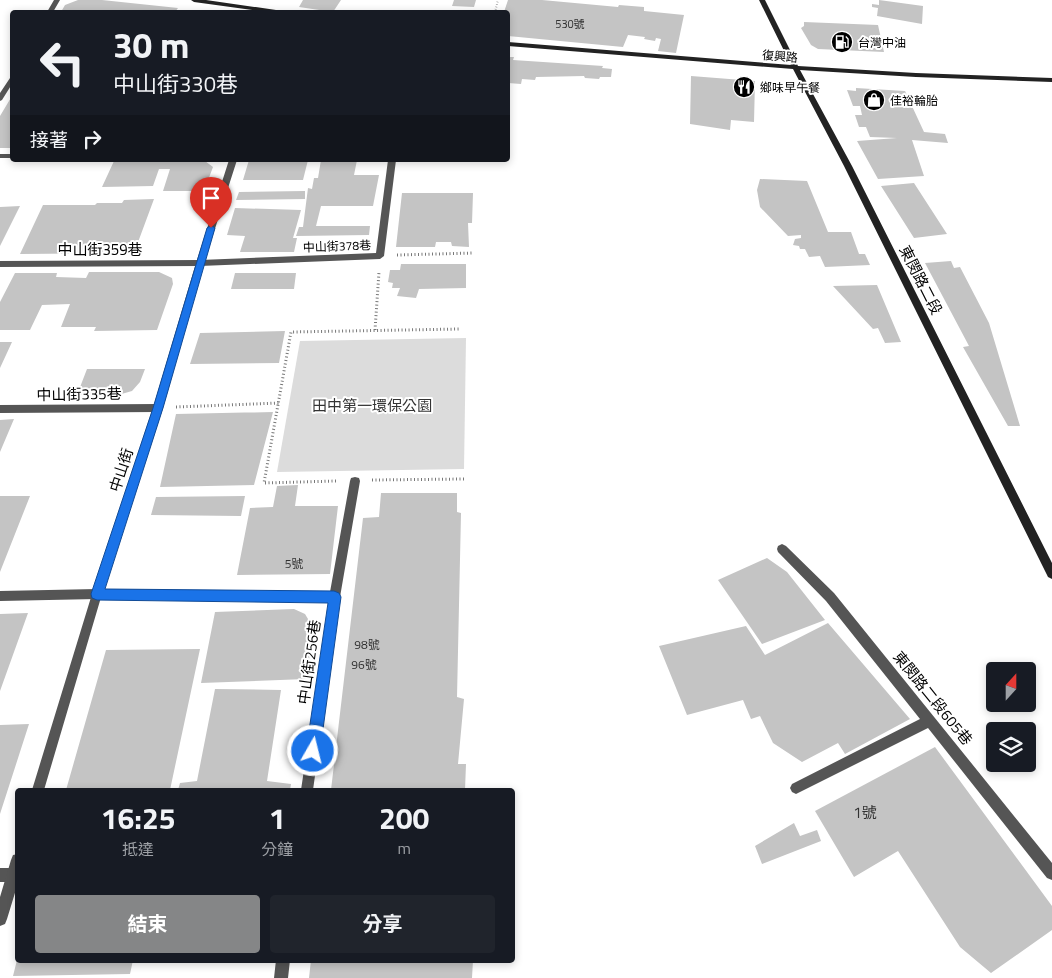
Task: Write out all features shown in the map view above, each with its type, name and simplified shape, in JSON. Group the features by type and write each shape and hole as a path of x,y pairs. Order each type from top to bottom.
{"main road":[{"path":"194,0 262,10"},
{"name":"東閔路二段","path":"762,0 796,69 848,166 1052,574"},
{"name":"復興路","path":"510,44 796,69 944,78 1052,80"}],"street":[{"path":"0,99 10,82"},
{"name":"中山街","path":"39,788 97,594 158,408 200,263 233,162"},
{"name":"中山街378巷","path":"200,263 380,256 392,162"},
{"name":"中山街359巷","path":"0,264 200,263"},
{"name":"中山街335巷","path":"0,409 158,408"},
{"name":"中山街256巷","path":"307,788 334,597 354,481"},
{"name":"東閔路二段605巷","path":"782,549 830,596 1052,873"},
{"path":"0,596 97,594 334,597"},
{"path":"796,788 930,720"},
{"path":"0,919 7,875 15,864"},
{"path":"281,978 284,963"}],"path":[{"path":"375,330 380,256 474,253"},
{"path":"459,329 291,332 264,483 464,479"},
{"path":"158,408 279,404"}],"green space":[{"name":"田中第一環保公園","path":"466,338 464,469 277,472 300,341"}],"building":[{"path":"78,0 102,0 178,8 176,10 62,10 65,5"},
{"path":"303,0 341,0 334,10 299,7"},
{"path":"454,0 476,0 474,7 452,6"},
{"path":"508,0 542,0 618,7 619,5 644,7 644,11 684,15 676,53 658,51 661,39 656,38 655,41 644,39 645,37 628,35 623,47 510,36 510,10 505,10"},
{"path":"879,0 923,6 922,24 877,16 878,8 872,7 872,4 879,5"},
{"path":"804,22 878,25 884,52 818,49 811,45 801,28 804,26"},
{"path":"510,57 514,57 513,60 603,66 602,68 612,69 611,77 600,77 599,79 585,78 584,76 536,77 535,80 522,79 521,84 510,83"},
{"path":"691,76 755,81 754,122 731,120 730,130 690,124"},
{"path":"856,88 905,91 924,132 945,134 948,143 912,140 924,176 878,179 857,141 897,138 870,137 866,127 859,127 855,115 862,115 860,106 853,106 847,90 856,91"},
{"path":"10,99 10,148 0,148 0,116"},
{"path":"114,162 206,162 213,167 204,191 163,191 170,169 159,169 153,186 102,187"},
{"path":"248,162 308,162 303,180 243,180"},
{"path":"321,162 357,162 354,175 379,175 373,206 321,206 316,226 370,226 369,235 296,236 299,227 303,227 308,188 312,189 314,178 318,178"},
{"path":"760,179 807,181 828,232 851,232 859,254 865,254 870,265 825,267 820,256 809,257 805,249 800,249 799,246 793,245 795,239 801,238 801,235 788,236 760,207 757,190"},
{"path":"914,183 947,234 914,238 881,186"},
{"path":"305,191 305,199 236,200 239,192"},
{"path":"402,193 473,193 472,223 468,223 469,247 452,246 451,242 436,242 435,247 396,247"},
{"path":"154,199 134,253 20,254 43,205 95,205 97,203 122,203 124,200"},
{"path":"20,206 0,246 0,207"},
{"path":"235,208 301,210 293,238 297,238 294,252 240,252 245,236 227,235"},
{"path":"951,261 954,268 960,267 989,323 1020,426 1008,426 963,347 969,346 925,263"},
{"path":"401,264 466,264 466,288 419,289 416,298 397,296 400,288 392,288 393,283 388,282 390,270 400,270"},
{"path":"89,272 159,272 172,278 173,284 157,330 94,331 96,327 61,327 70,304 42,305 30,330 0,330 0,302 15,273 57,273 56,277 86,278"},
{"path":"235,273 296,273 294,289 231,289"},
{"path":"877,285 901,342 885,343 878,328 873,329 833,286"},
{"path":"285,331 279,363 190,364 200,333"},
{"path":"0,342 12,342 0,368"},
{"path":"87,369 145,369 140,382 132,391 118,395 77,395"},
{"path":"273,412 254,485 160,487 176,414"},
{"path":"14,419 0,452 0,420"},
{"path":"298,485 295,506 338,506 330,574 237,575 250,508 273,507 277,486"},
{"path":"381,493 457,493 457,512 461,513 457,697 464,699 458,764 466,764 465,788 331,788 363,518 379,517"},
{"path":"0,496 30,496 0,572"},
{"path":"245,496 241,516 151,515 156,497"},
{"path":"767,558 787,572 825,620 762,644 718,580"},
{"path":"294,609 305,614 314,629 306,679 201,683 215,612"},
{"path":"28,613 0,691 0,614"},
{"path":"828,623 910,719 845,754 838,743 802,762 773,743 760,716 751,719 743,700 687,715 659,646 746,626 765,655"},
{"path":"200,649 170,788 67,788 106,650"},
{"path":"215,689 281,690 267,781 291,784 290,788 179,788 180,783 197,781"},
{"path":"29,724 0,814 0,725"},
{"path":"935,747 1052,906 1052,930 991,973 960,947 898,851 854,877 815,811"},
{"path":"794,823 800,836 817,830 821,841 762,864 755,846"},
{"path":"16,963 132,963 130,974 13,976"},
{"path":"311,963 473,963 472,978 309,978"}],"place":[{"name":"台灣中油","path":"842,42"},
{"name":"鄉味早午餐","path":"744,87"},
{"name":"佳裕輪胎","path":"874,100"}],"route":[{"path":"211,228 158,408 97,594 334,597 313,751"}]}
